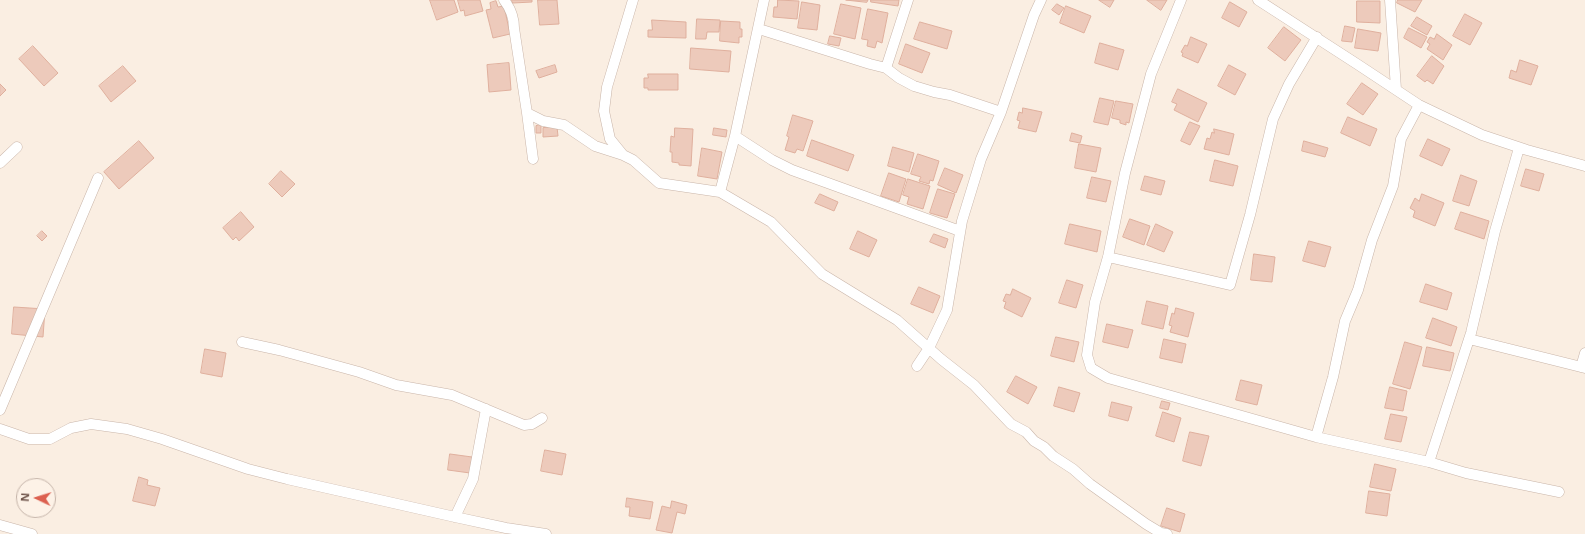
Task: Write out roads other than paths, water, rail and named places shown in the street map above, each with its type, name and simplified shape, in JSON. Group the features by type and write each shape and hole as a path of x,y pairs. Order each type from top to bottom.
{"street":[{"path":"504,0 514,17 517,50 533,159"},
{"path":"623,155 610,139 604,111 607,87 633,0"},
{"path":"720,192 735,136 764,0"},
{"path":"886,68 908,0"},
{"path":"916,366 929,348 947,310 960,231 981,159 1001,112 1034,15 1042,0"},
{"path":"1181,0 1151,74 1125,173 1108,257 1095,302 1088,355 1091,368 1108,378 1316,436 1429,462 1466,473 1559,492"},
{"path":"1258,0 1317,37 1419,105 1482,136 1585,166"},
{"path":"1390,0 1396,89"},
{"path":"759,29 886,68 899,78 914,86 950,95 1001,112"},
{"path":"1108,257 1230,286 1250,215 1273,119 1289,84 1317,37"},
{"path":"1316,436 1333,377 1345,321 1358,290 1372,240 1393,186 1401,139 1419,105"},
{"path":"527,113 543,121 564,124 595,146 623,155 633,160 659,183 720,192 771,222 822,274 897,320 974,385 1011,424 1026,432 1034,441 1044,447 1053,456 1073,469 1090,484 1146,524 1161,533 1167,534"},
{"path":"735,136 772,160 792,170 960,231"},
{"path":"0,163 17,147"},
{"path":"1429,462 1469,340 1495,231 1519,148"},
{"path":"0,410 98,178"},
{"path":"1469,340 1583,368 1585,354"},
{"path":"242,342 279,350 352,370 396,385 452,395 524,425 532,424 542,418"},
{"path":"454,517 473,479 486,409"},
{"path":"0,429 30,439 50,439 71,428 91,424 127,429 162,439 255,471 454,517 506,528 546,534"},
{"path":"0,525 32,534"}]}
